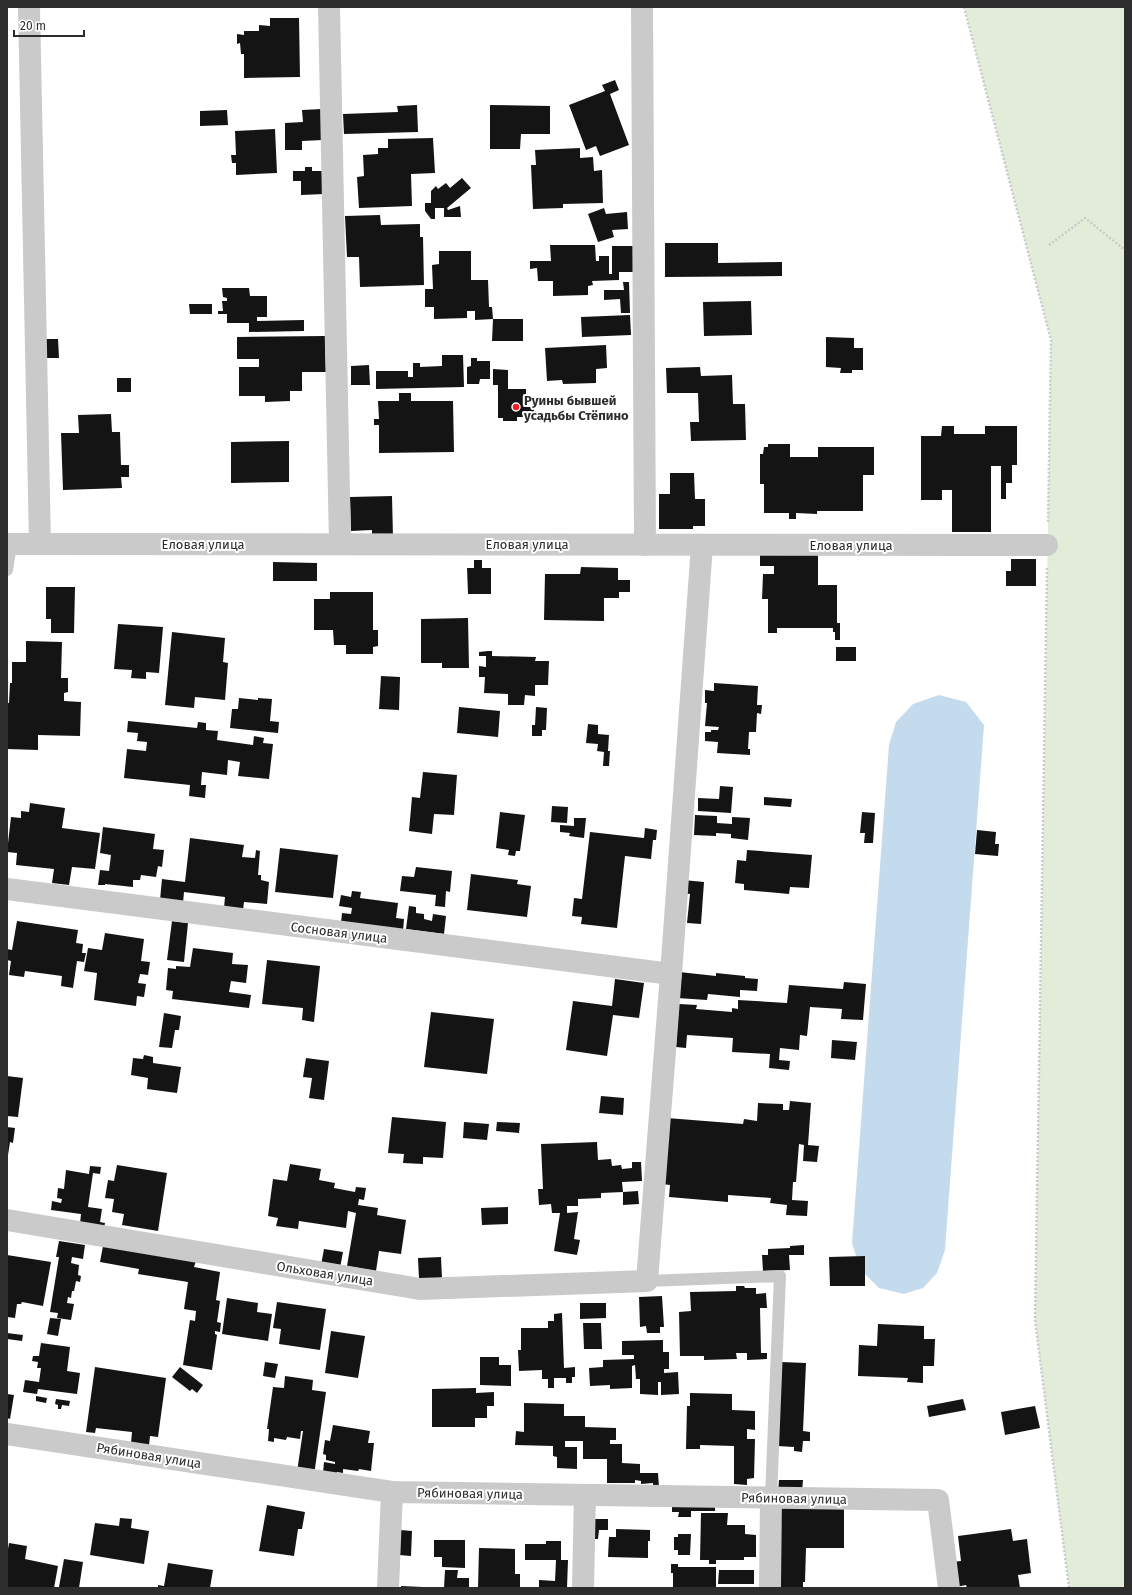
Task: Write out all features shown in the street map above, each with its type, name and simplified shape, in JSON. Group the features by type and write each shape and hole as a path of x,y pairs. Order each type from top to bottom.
{"street":[{"path":"29,7 40,544"},
{"path":"329,7 340,544"},
{"path":"642,7 645,544"},
{"name":"Еловая улица","path":"9,544 1047,545"},
{"path":"647,1281 702,545"},
{"name":"Сосновая улица","path":"7,889 671,974"},
{"name":"Ольховая улица","path":"7,1220 420,1289 647,1281"},
{"name":"Рябиновая улица","path":"7,1434 392,1492 938,1500 949,1588"},
{"path":"388,1588 392,1492"},
{"path":"583,1588 585,1495"},
{"path":"770,1588 771,1497"}],"lane":[{"path":"7,570 9,544"},
{"path":"647,1281 780,1276 771,1497"}],"path":[{"path":"964,7 1051,340 1036,1320 1069,1588"},
{"path":"1049,245 1085,218 1125,250"}],"green space":[{"path":"964,7 1125,7 1125,1588 1069,1588 1035,1320 1051,340"}],"water":[{"path":"939,695 966,702 984,725 945,1250 937,1273 923,1288 904,1294 879,1288 865,1274 865,1256 856,1256 852,1243 889,745 896,722 913,704"}],"building":[{"path":"270,18 299,18 300,77 244,78 244,54 241,54 240,43 237,44 237,34 244,35 244,31 259,31 259,25 270,26"},
{"path":"615,80 619,90 610,94 629,145 600,156 596,146 586,150 569,105 605,91 602,85"},
{"path":"417,105 418,132 344,134 343,114 398,112 397,106"},
{"path":"490,105 550,106 550,134 521,134 520,149 490,149"},
{"path":"322,109 323,140 302,141 302,150 285,150 285,123 303,122 302,110"},
{"path":"227,110 228,125 200,126 200,111"},
{"path":"275,129 277,173 236,175 236,163 232,163 231,155 236,155 235,131"},
{"path":"433,138 435,173 411,174 412,206 359,208 357,177 364,176 363,155 378,154 378,148 388,148 388,139"},
{"path":"580,148 580,158 593,157 594,171 602,170 603,203 563,204 563,208 533,209 531,165 536,165 535,150"},
{"path":"305,167 312,167 312,171 323,171 324,194 301,195 301,181 293,181 293,171 305,171"},
{"path":"462,178 471,188 447,208 448,210 460,206 461,217 444,217 444,208 435,208 435,219 431,219 425,211 425,203 431,203 431,191 436,186 438,189 446,183 450,188"},
{"path":"604,208 606,214 627,212 628,229 612,230 614,237 598,242 588,214"},
{"path":"380,215 381,225 420,224 420,237 423,237 424,285 360,287 359,257 347,257 345,216"},
{"path":"665,243 718,243 718,263 782,262 782,276 665,277"},
{"path":"550,245 595,245 596,261 599,261 599,256 609,256 609,274 612,274 612,246 637,246 638,272 619,272 619,280 592,281 593,285 588,286 588,295 553,296 553,281 538,281 537,268 530,269 530,261 551,261"},
{"path":"439,251 471,251 471,280 488,280 489,307 492,307 493,319 475,320 475,311 467,311 467,318 434,319 434,307 425,307 425,289 433,289 432,265 439,264"},
{"path":"623,282 629,282 630,313 621,313 620,299 604,300 604,290 624,290"},
{"path":"222,288 249,288 250,296 267,296 267,317 257,317 257,321 304,320 304,331 249,332 249,323 227,323 227,314 218,314 218,311 223,311 222,301 227,301 227,298 223,297"},
{"path":"751,301 752,335 704,336 703,302"},
{"path":"189,304 212,304 212,314 190,314"},
{"path":"630,315 631,335 582,337 581,317"},
{"path":"493,319 523,319 523,341 492,341"},
{"path":"325,336 326,372 302,372 302,391 290,391 290,401 265,402 265,396 239,396 239,367 259,367 259,359 237,359 237,337"},
{"path":"826,337 854,338 854,348 863,348 863,370 852,370 852,373 840,373 841,368 826,367"},
{"path":"46,339 58,339 59,358 46,358"},
{"path":"606,345 607,368 596,369 596,383 563,384 562,380 547,381 545,348"},
{"path":"442,355 463,355 464,387 376,389 376,371 408,371 408,377 413,377 413,363 420,363 420,367 442,366"},
{"path":"471,358 477,358 477,361 490,361 490,379 480,379 479,384 467,384 467,367 471,366"},
{"path":"369,365 370,385 351,385 351,366"},
{"path":"700,367 701,376 732,375 733,404 745,404 746,440 691,441 690,422 699,422 698,393 667,393 666,368"},
{"path":"493,369 508,370 508,389 526,389 526,407 534,407 534,417 517,417 517,421 503,421 503,418 498,418 498,385 493,385"},
{"path":"117,378 131,378 131,392 117,392"},
{"path":"399,393 411,393 411,401 453,401 454,452 379,453 379,425 374,425 374,419 379,419 378,401 399,401"},
{"path":"111,414 112,432 120,432 121,465 129,465 129,477 121,477 122,488 63,490 61,433 79,433 78,415"},
{"path":"942,426 954,426 954,434 985,434 985,426 1017,426 1017,465 1012,465 1012,483 1006,483 1006,499 1001,499 1001,466 991,466 991,532 952,532 952,490 942,490 942,500 921,500 921,436 941,436"},
{"path":"289,441 289,482 231,483 231,442"},
{"path":"768,444 790,444 790,457 818,457 818,447 874,447 874,475 863,475 863,511 817,511 817,514 796,513 796,519 789,519 789,513 764,513 764,484 760,484 760,454 763,454 764,447 768,447"},
{"path":"670,473 694,473 695,499 705,499 705,526 693,526 693,529 659,529 659,494 670,494"},
{"path":"392,496 393,537 372,537 372,530 351,531 350,497"},
{"path":"818,547 818,585 837,585 837,623 840,623 840,640 835,640 835,632 833,632 833,628 777,628 777,633 768,633 768,599 762,599 763,574 774,574 774,566 760,566 760,549"},
{"path":"1011,559 1036,559 1036,586 1006,586 1006,571 1011,571"},
{"path":"474,560 482,560 482,568 491,568 491,594 468,594 467,568 474,568"},
{"path":"273,562 317,563 317,581 273,581"},
{"path":"581,567 618,568 618,580 630,580 630,592 619,592 619,598 604,598 604,621 544,620 545,574 580,574"},
{"path":"46,587 75,587 74,633 51,633 51,619 46,619"},
{"path":"330,592 373,592 373,630 378,630 378,646 373,647 373,654 346,654 346,645 334,645 333,630 314,630 314,599 330,599"},
{"path":"468,618 469,668 442,668 442,663 421,663 421,619"},
{"path":"118,624 163,627 159,673 146,672 146,679 131,678 132,670 114,669"},
{"path":"172,632 225,638 223,662 228,663 225,700 195,697 194,708 165,705"},
{"path":"26,641 62,642 61,678 68,678 68,692 64,693 64,701 81,702 80,736 38,735 38,750 7,749 7,703 9,703 10,683 12,683 12,662 26,662"},
{"path":"836,647 856,647 856,661 836,661"},
{"path":"492,651 492,656 536,657 535,661 549,661 548,685 535,685 535,696 525,695 524,705 508,705 508,694 484,693 485,677 479,677 479,666 486,667 486,656 479,656 479,652"},
{"path":"381,676 400,677 399,710 379,709"},
{"path":"714,683 758,686 757,705 762,705 761,714 757,713 756,732 749,732 748,749 750,749 750,755 717,753 718,742 705,741 705,732 718,730 719,727 705,726 707,703 705,703 705,690 714,691"},
{"path":"239,698 258,700 258,698 272,699 270,721 279,722 278,733 230,728 232,709 238,709"},
{"path":"459,707 500,711 498,737 457,733"},
{"path":"536,707 547,708 546,730 542,730 542,736 532,736 532,725 535,725"},
{"path":"128,721 197,728 198,722 206,723 206,730 218,731 217,740 253,745 254,736 264,738 263,743 273,744 269,779 238,776 240,762 228,760 227,775 202,772 201,785 206,785 205,798 189,796 190,785 124,778 127,749 146,751 147,742 137,741 138,733 127,732"},
{"path":"588,724 598,725 598,734 609,735 609,766 603,766 604,752 597,751 598,744 586,743"},
{"path":"423,772 457,775 454,815 434,814 432,834 409,831 412,797 420,798"},
{"path":"720,786 733,787 731,813 698,811 698,798 719,799"},
{"path":"764,797 792,799 791,807 764,805"},
{"path":"30,803 65,808 62,828 100,833 95,869 72,867 69,885 52,883 54,869 16,865 17,853 7,852 11,817 21,818 21,811 29,812"},
{"path":"552,806 568,807 567,823 551,822"},
{"path":"500,812 525,815 520,851 516,851 515,856 508,855 509,850 496,848"},
{"path":"862,812 875,813 873,843 864,843 865,833 860,833"},
{"path":"695,815 717,816 717,823 732,824 732,817 750,818 748,840 731,838 731,834 716,833 716,836 694,835"},
{"path":"574,818 586,818 584,838 569,836 570,833 560,832 560,825 574,826"},
{"path":"103,827 155,834 153,849 164,850 162,867 158,866 156,877 141,875 140,880 133,880 133,887 105,884 98,885 100,870 109,871 111,855 100,853"},
{"path":"645,828 657,830 656,840 653,840 651,859 625,856 617,928 581,924 582,917 572,916 574,898 582,899 590,832 644,838"},
{"path":"977,830 996,832 995,844 999,844 998,856 975,854"},
{"path":"190,838 244,845 242,857 255,858 256,850 260,851 258,875 261,875 261,880 269,882 267,904 244,902 243,910 224,908 225,897 184,892 183,903 160,900 162,879 185,882"},
{"path":"280,848 338,855 333,898 275,892"},
{"path":"747,850 812,855 809,888 790,887 789,894 744,890 744,884 735,883 737,860 746,861"},
{"path":"416,867 452,871 450,892 446,891 445,907 435,906 436,895 400,891 402,876 414,877"},
{"path":"471,874 518,880 517,884 531,886 527,917 467,910"},
{"path":"683,880 704,882 701,924 687,923 690,894 682,893"},
{"path":"352,891 361,892 360,898 398,903 396,918 404,919 403,931 341,923 342,913 351,914 352,908 339,906 341,895 351,897"},
{"path":"409,906 416,907 416,913 424,914 424,919 432,921 433,914 446,916 444,934 406,929"},
{"path":"17,921 78,930 76,943 83,944 82,953 86,953 84,962 77,961 73,988 61,986 62,976 25,971 24,977 9,975 11,961 7,960 7,949 12,950"},
{"path":"172,921 188,923 184,962 167,960"},
{"path":"105,933 144,939 141,961 150,962 148,975 140,974 138,983 146,984 144,997 137,996 136,1006 94,1000 97,973 84,971 88,948 102,950"},
{"path":"193,948 233,953 232,964 248,965 246,983 231,981 229,992 251,995 249,1008 172,999 173,991 166,990 168,968 176,969 176,966 190,967"},
{"path":"267,960 320,966 314,1022 302,1020 303,1008 262,1004"},
{"path":"679,972 716,976 716,973 758,979 757,991 740,990 740,997 708,994 707,1000 677,998"},
{"path":"615,979 644,983 639,1018 613,1015 607,1056 566,1050 573,1001 612,1006"},
{"path":"844,982 866,984 863,1020 841,1019 842,1009 810,1007 807,1036 800,1035 799,1050 780,1048 779,1060 790,1061 789,1070 769,1068 770,1054 732,1052 733,1038 687,1035 686,1048 676,1047 679,1004 697,1005 696,1009 732,1012 732,1008 738,1009 738,1000 787,1003 789,985 843,989"},
{"path":"431,1012 494,1019 487,1074 424,1067"},
{"path":"164,1013 181,1016 179,1030 175,1030 172,1048 159,1047"},
{"path":"832,1040 857,1042 855,1060 831,1058"},
{"path":"144,1055 153,1057 153,1063 181,1067 177,1093 147,1089 148,1078 131,1075 133,1058 143,1059"},
{"path":"306,1058 329,1061 324,1100 309,1098 312,1078 303,1077"},
{"path":"7,1076 23,1078 18,1117 7,1116"},
{"path":"601,1096 624,1098 623,1115 599,1113"},
{"path":"790,1101 811,1103 808,1145 819,1146 817,1162 803,1161 804,1145 799,1144 796,1182 793,1182 792,1200 808,1201 807,1216 786,1215 787,1205 770,1203 771,1198 728,1195 728,1202 669,1197 670,1185 662,1184 667,1118 743,1124 744,1119 757,1121 758,1103 783,1104 783,1110 789,1110"},
{"path":"392,1117 446,1122 443,1158 423,1157 423,1164 403,1163 404,1154 388,1153"},
{"path":"464,1122 489,1124 487,1140 463,1138"},
{"path":"497,1122 520,1123 519,1133 496,1131"},
{"path":"7,1127 15,1128 13,1143 10,1142 8,1155"},
{"path":"597,1142 598,1160 611,1159 612,1166 621,1165 622,1169 632,1168 632,1162 641,1162 642,1181 622,1182 623,1192 601,1193 601,1198 578,1199 578,1206 567,1206 567,1213 578,1212 574,1239 580,1240 577,1255 554,1251 560,1213 552,1213 551,1204 539,1205 538,1189 543,1189 541,1144"},
{"path":"290,1164 321,1169 319,1180 335,1183 334,1188 355,1192 356,1187 366,1188 364,1200 359,1199 358,1205 378,1208 377,1215 406,1220 401,1254 379,1251 376,1271 347,1266 356,1213 348,1211 346,1228 299,1221 298,1229 276,1226 278,1218 268,1216 273,1179 287,1181"},
{"path":"117,1165 167,1173 158,1231 122,1225 124,1214 112,1212 114,1199 105,1198 108,1180 114,1181"},
{"path":"90,1166 101,1167 100,1174 93,1173 88,1207 102,1209 100,1222 105,1223 104,1228 80,1224 81,1214 51,1210 52,1201 61,1203 62,1199 57,1198 58,1188 64,1189 66,1170 89,1174"},
{"path":"638,1191 639,1204 623,1205 623,1192"},
{"path":"508,1207 508,1224 482,1225 481,1208"},
{"path":"59,1241 85,1245 83,1259 72,1257 71,1263 79,1265 78,1275 81,1276 80,1282 76,1281 71,1298 68,1297 67,1303 74,1304 71,1320 57,1318 58,1313 50,1312 59,1257 56,1257"},
{"path":"804,1245 804,1255 789,1255 790,1270 763,1271 762,1255 768,1255 768,1249 790,1248 790,1246"},
{"path":"103,1246 196,1261 194,1267 220,1272 216,1300 220,1301 217,1322 221,1323 220,1332 215,1331 215,1334 217,1335 212,1370 183,1365 190,1320 195,1321 196,1311 184,1309 188,1282 138,1274 139,1269 100,1262"},
{"path":"324,1249 343,1252 340,1268 321,1265"},
{"path":"7,1255 51,1262 43,1306 22,1302 21,1304 17,1304 15,1318 7,1317"},
{"path":"865,1256 865,1286 830,1286 829,1257"},
{"path":"441,1257 442,1278 419,1279 418,1258"},
{"path":"736,1286 756,1288 756,1294 766,1293 767,1308 760,1308 761,1353 767,1353 767,1359 747,1360 747,1353 736,1353 737,1359 704,1360 704,1356 680,1356 679,1312 691,1311 690,1292 736,1291"},
{"path":"662,1296 664,1327 660,1327 660,1333 647,1333 646,1326 640,1327 639,1297"},
{"path":"227,1298 258,1303 257,1312 272,1314 268,1341 222,1334"},
{"path":"277,1302 326,1309 320,1350 279,1344 281,1329 273,1328"},
{"path":"580,1303 606,1303 606,1318 580,1319"},
{"path":"562,1313 564,1368 575,1367 575,1377 572,1377 572,1383 566,1383 566,1378 554,1378 554,1388 548,1388 548,1379 542,1379 542,1370 519,1371 518,1350 521,1350 521,1328 548,1328 548,1321 554,1321 554,1314"},
{"path":"50,1318 61,1319 58,1336 47,1334"},
{"path":"583,1323 601,1323 602,1349 584,1349"},
{"path":"878,1324 924,1326 924,1339 935,1339 934,1366 923,1366 923,1383 907,1382 908,1378 858,1376 859,1345 877,1346"},
{"path":"331,1331 365,1336 358,1378 325,1373"},
{"path":"7,1333 23,1335 22,1341 7,1339"},
{"path":"663,1340 663,1352 669,1352 669,1369 664,1369 664,1373 678,1372 679,1394 661,1395 661,1382 658,1382 658,1395 640,1394 640,1379 636,1379 635,1365 632,1366 632,1388 610,1389 610,1385 590,1386 589,1368 603,1367 603,1360 634,1359 634,1355 622,1355 622,1341"},
{"path":"41,1343 70,1347 67,1371 80,1373 77,1394 38,1389 37,1394 23,1392 25,1380 39,1382 41,1368 37,1368 38,1362 32,1361 33,1356 39,1356"},
{"path":"480,1357 499,1357 499,1365 511,1365 511,1386 480,1385"},
{"path":"265,1362 278,1364 275,1378 263,1376"},
{"path":"781,1362 806,1363 803,1431 810,1432 810,1441 803,1441 802,1452 794,1451 794,1447 777,1446"},
{"path":"95,1367 166,1378 158,1437 150,1436 149,1445 131,1443 132,1432 96,1428 95,1433 86,1432"},
{"path":"180,1367 203,1385 197,1393 192,1389 190,1391 172,1377"},
{"path":"285,1376 313,1380 312,1390 326,1392 314,1475 297,1472 303,1431 301,1431 300,1439 287,1437 286,1440 274,1438 274,1442 268,1441 269,1429 267,1429 273,1387 284,1388"},
{"path":"476,1388 476,1393 494,1392 494,1406 487,1406 487,1418 475,1418 475,1427 432,1427 432,1389"},
{"path":"690,1393 732,1394 732,1410 755,1411 755,1430 747,1429 747,1439 755,1439 754,1478 747,1479 747,1485 734,1484 734,1446 700,1445 700,1449 686,1449 687,1406 690,1406"},
{"path":"7,1394 14,1395 10,1419 7,1418"},
{"path":"36,1396 47,1398 46,1403 36,1401"},
{"path":"56,1399 70,1401 69,1406 62,1405 61,1409 58,1409 58,1405 55,1404"},
{"path":"963,1399 966,1410 929,1417 927,1406"},
{"path":"524,1403 564,1404 564,1416 585,1416 585,1427 616,1428 616,1440 610,1440 610,1444 622,1444 622,1463 640,1464 640,1473 658,1473 659,1487 653,1487 653,1483 641,1484 641,1481 635,1480 635,1483 607,1483 607,1459 583,1459 583,1441 565,1441 565,1447 577,1447 577,1469 557,1468 557,1457 553,1456 553,1446 515,1445 516,1431 524,1432"},
{"path":"1035,1406 1040,1428 1005,1435 1001,1412"},
{"path":"333,1425 370,1431 368,1443 374,1443 371,1471 343,1469 343,1473 337,1472 336,1475 323,1473 324,1462 335,1464 335,1462 326,1460 326,1455 323,1454 325,1440 330,1441"},
{"path":"779,1480 803,1480 802,1492 778,1492"},
{"path":"672,1501 715,1505 715,1511 691,1511 691,1517 678,1517 679,1512 672,1512"},
{"path":"267,1505 305,1512 302,1529 298,1529 294,1556 259,1551"},
{"path":"774,1508 844,1509 844,1548 806,1548 805,1582 803,1582 803,1587 773,1588"},
{"path":"701,1513 728,1513 727,1525 745,1525 745,1534 756,1535 756,1557 744,1557 744,1560 716,1560 716,1564 709,1564 709,1560 700,1560"},
{"path":"120,1518 132,1519 131,1528 149,1531 144,1564 90,1555 95,1523 119,1526"},
{"path":"592,1519 608,1519 608,1530 599,1530 598,1539 586,1539"},
{"path":"616,1529 650,1530 650,1541 648,1541 648,1558 608,1557 609,1537 616,1537"},
{"path":"1011,1529 1013,1541 1027,1539 1031,1573 1018,1575 1020,1588 967,1588 966,1585 956,1587 952,1562 961,1561 958,1536"},
{"path":"400,1530 412,1531 411,1556 399,1555"},
{"path":"678,1534 691,1534 690,1555 678,1555 678,1550 674,1550 674,1537 678,1537"},
{"path":"434,1540 465,1540 465,1568 442,1567 442,1557 434,1557"},
{"path":"546,1541 561,1541 561,1560 568,1560 567,1588 539,1588 539,1580 555,1581 556,1560 525,1560 525,1544 546,1544"},
{"path":"9,1543 27,1546 25,1559 58,1566 54,1588 7,1588 7,1555"},
{"path":"479,1548 515,1549 515,1574 520,1574 520,1588 478,1588"},
{"path":"64,1559 83,1562 79,1588 59,1587"},
{"path":"168,1563 213,1570 210,1588 158,1588 158,1585 164,1586"},
{"path":"671,1564 678,1564 678,1567 716,1567 716,1588 673,1588 673,1573 671,1573"},
{"path":"445,1570 458,1570 457,1578 469,1578 469,1588 444,1588"},
{"path":"719,1570 754,1570 754,1584 718,1584"},
{"path":"401,1586 423,1587 401,1588"}],"place":[{"name":"Руины бывшей усадьбы Стёпино","path":"516,407"}]}
